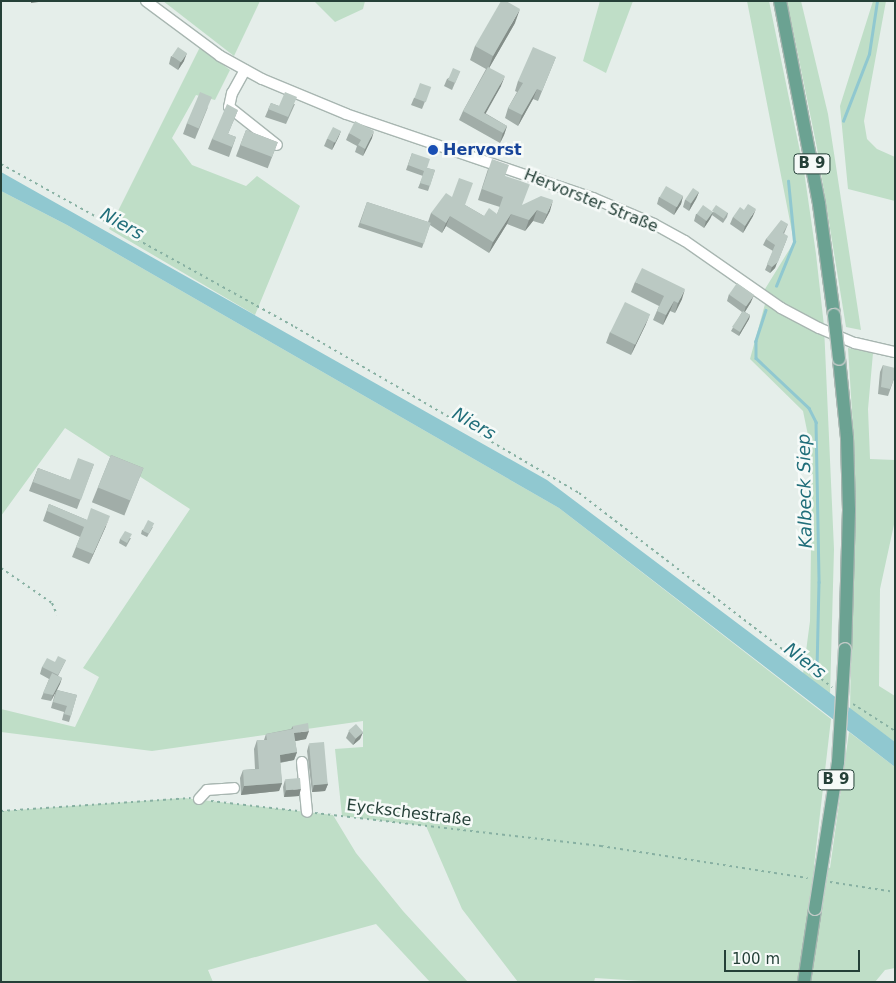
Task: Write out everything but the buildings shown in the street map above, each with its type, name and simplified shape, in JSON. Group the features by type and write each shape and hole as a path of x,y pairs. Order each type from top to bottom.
{"main road":[{"name":"B 9","path":"780,1 816,185 834,315 847,438 849,510 845,648 838,762 804,982"}],"street":[{"name":"Hervorster Straße","path":"146,1 220,56 244,70 299,96 346,114 592,198 654,224 692,246 782,308 819,328 855,343 895,352"},
{"path":"244,70 232,93 229,107 277,145"},
{"path":"302,762 307,812"},
{"path":"199,799 207,790 234,788"}],"path":[{"path":"1,164 295,327 557,479 838,691"},
{"path":"895,440 895,460"},
{"path":"1,568 52,603 57,615"},
{"path":"851,702 895,731"},
{"name":"Eyckschestraße","path":"1,811 184,798 199,799 600,846 812,878"},
{"path":"831,882 895,892"}],"green space":[{"path":"163,1 260,1 234,56"},
{"path":"314,1 365,1 363,9 335,22"},
{"path":"600,1 633,1 606,73 583,61"},
{"path":"747,1 769,1 804,171 816,254 824,326 834,549 830,695 803,674 810,621 811,450 803,411 750,359 765,304 765,289 794,242"},
{"path":"787,1 801,1 828,114 861,330 846,327 817,148"},
{"path":"873,1 886,1 864,121 867,139 877,149 895,157 895,201 848,189 840,106"},
{"path":"200,47 230,70 215,100 196,95 172,138 192,165 246,186 257,176 300,206 255,315 109,229"},
{"path":"1,191 67,225 559,508 831,719 814,866 830,868 849,732 895,767 895,968 885,970 875,982 658,982 595,978 594,982 518,982 462,909 426,826 342,816 335,749 363,747 363,721 152,751 1,732 1,709 75,727 99,677 83,668 190,509 65,428 1,516"},
{"path":"848,348 873,353 868,409 870,459 895,460 895,520 880,589 879,686 895,696 895,742 850,710 855,460"},
{"path":"184,798 333,815 356,853 403,911 468,982 430,982 376,924 208,970 213,982 1,982 1,808 3,811"}],"water":[{"path":"1,172 547,480 895,742 895,767 559,508 67,225 1,191"}],"waterway":[{"name":"Kalbeck Siep","path":"843,121 869,54 877,1"},
{"name":"Kalbeck Siep","path":"776,286 794,242 788,181"},
{"name":"Kalbeck Siep","path":"766,310 756,341 756,358 809,408 816,422 819,582 817,667"}],"place":[{"name":"Hervorst","path":"433,150"}],"water label":[{"name":"Niers","path":"122,224"},
{"name":"Niers","path":"474,424"},
{"name":"Niers","path":"805,661"}]}
